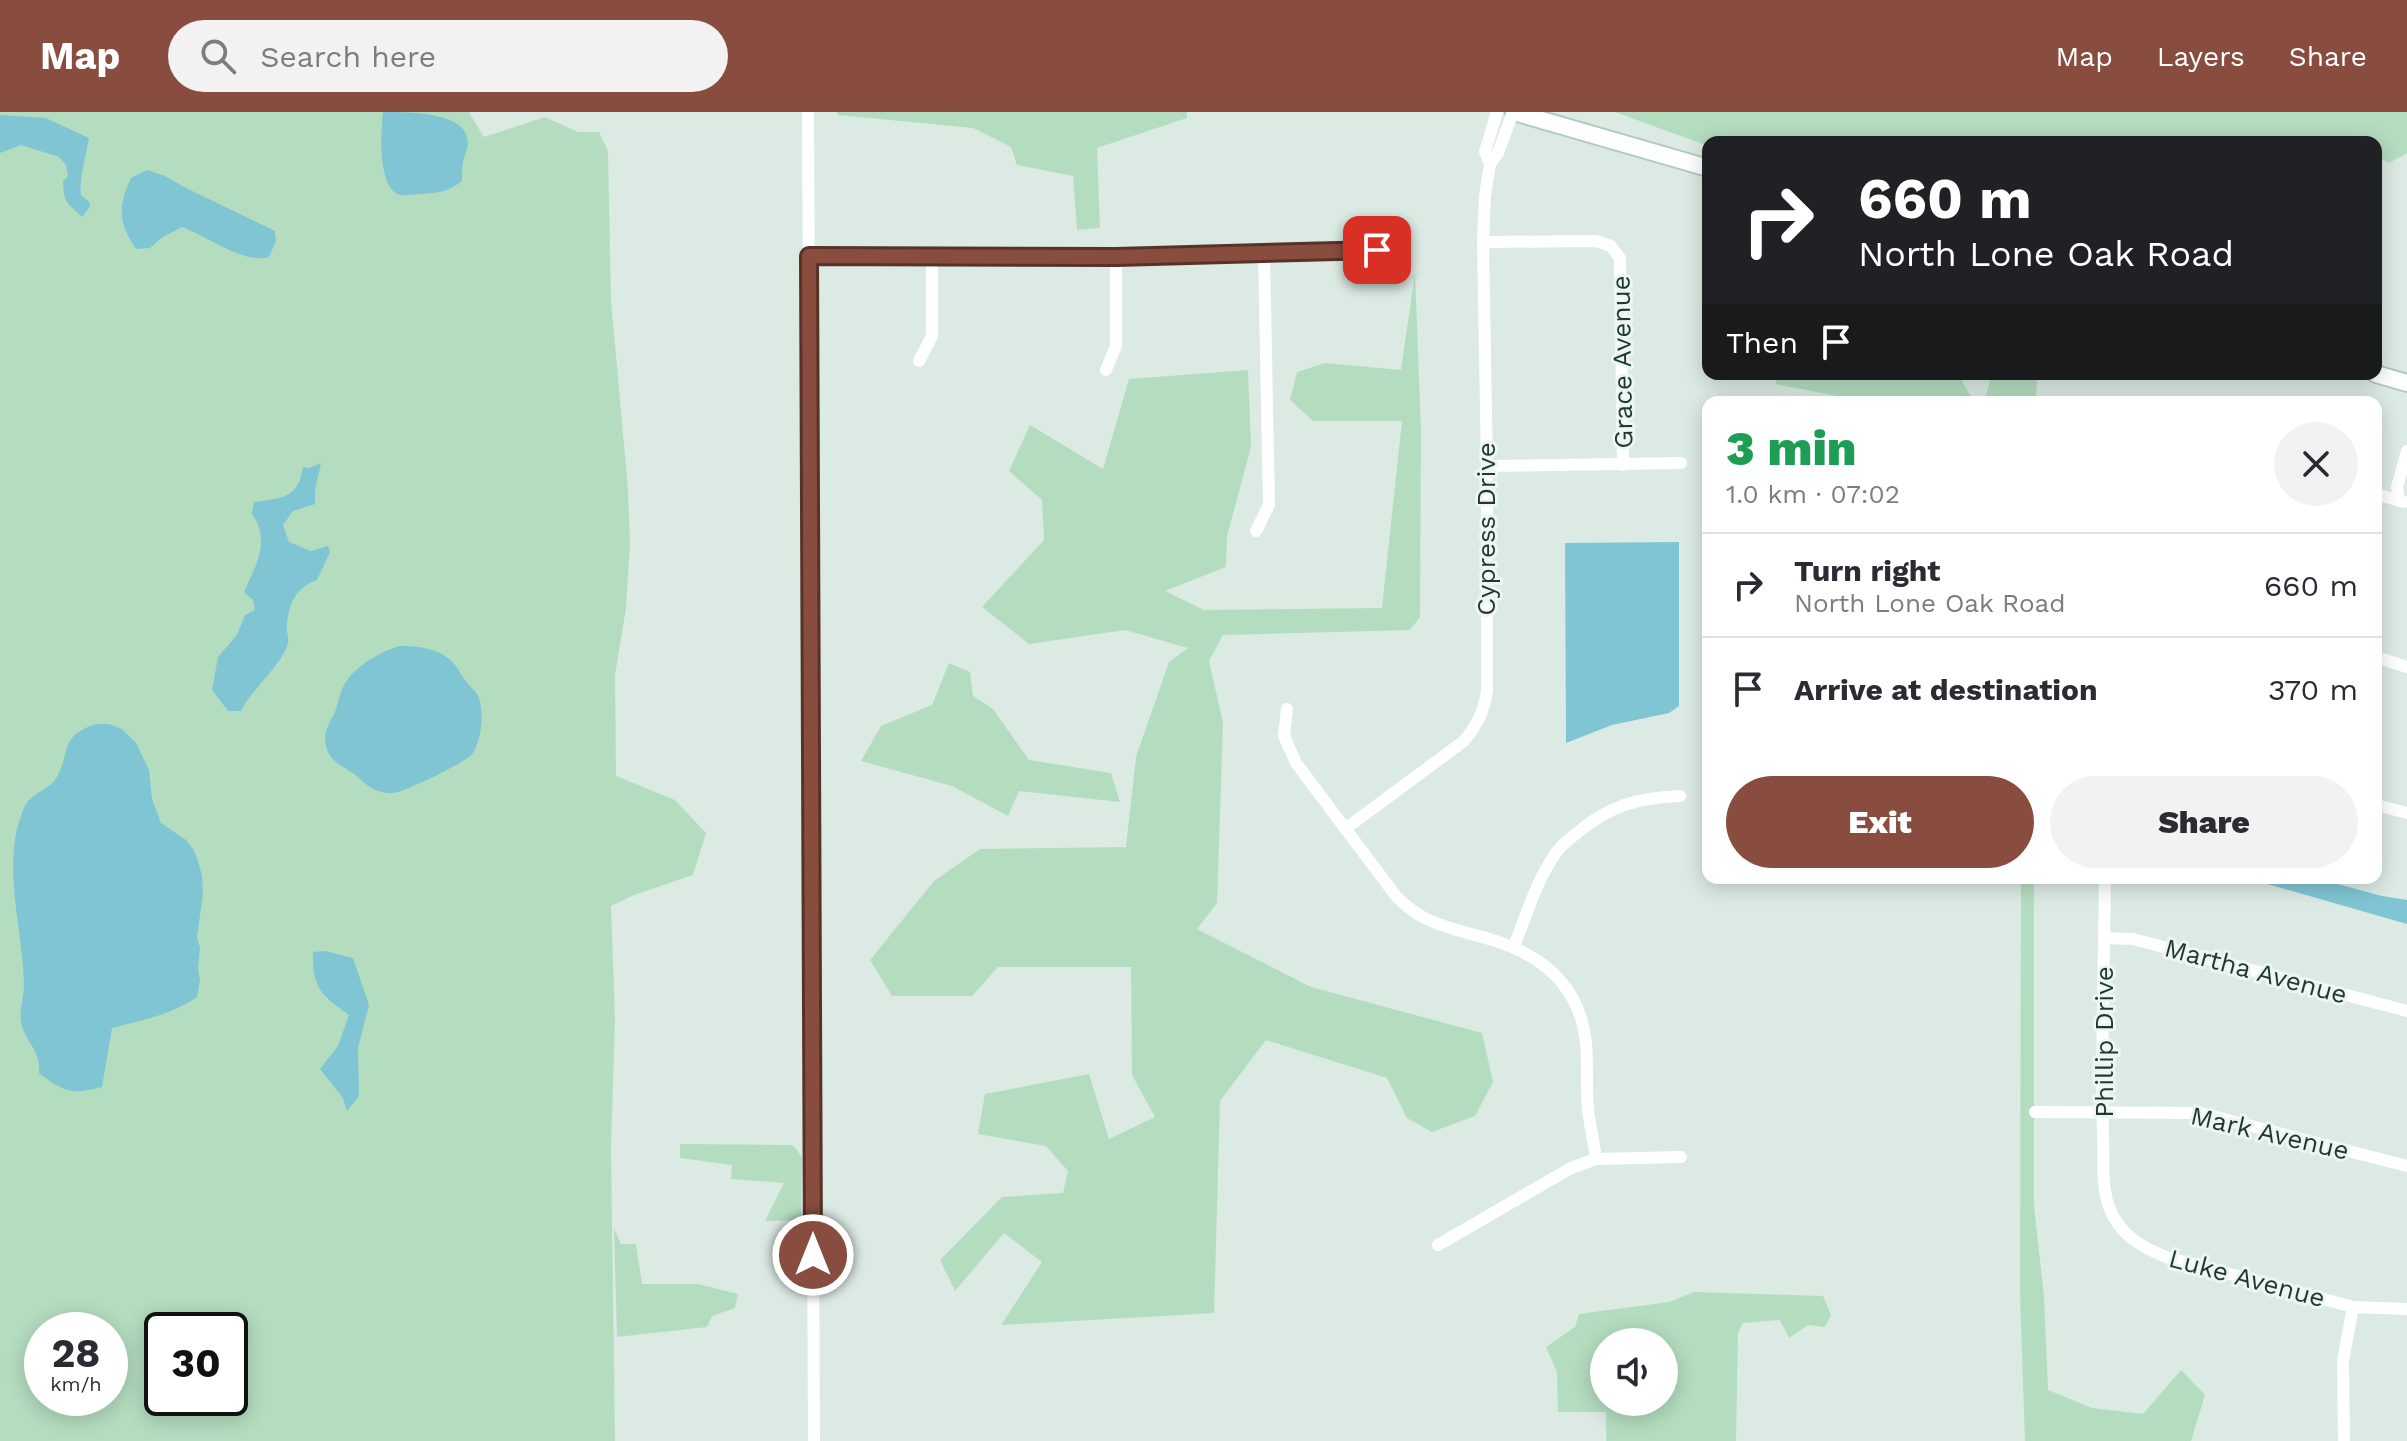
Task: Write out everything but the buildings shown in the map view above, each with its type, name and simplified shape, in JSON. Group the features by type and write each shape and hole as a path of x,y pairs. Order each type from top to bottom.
{"street":[{"path":"808,112 814,1441"},
{"name":"Cypress Drive","path":"1490,164 1485,152 1497,112"},
{"path":"1514,112 1702,166"},
{"name":"Cypress Drive","path":"1345,829 1464,741 1477,725 1485,707 1485,196 1490,164 1498,153 1514,112"},
{"name":"Grace Avenue","path":"1483,242 1596,241 1611,246 1620,258 1623,465"},
{"path":"809,256 1116,257 1405,249"},
{"path":"1256,531 1269,505 1264,254"},
{"path":"919,361 932,336 932,257"},
{"path":"1106,370 1116,346 1116,257"},
{"path":"2382,376 2407,383"},
{"path":"2404,499 2397,487 2407,451"},
{"path":"1487,466 1681,463"},
{"path":"2382,495 2404,499"},
{"path":"2382,659 2407,667"},
{"path":"1287,709 1284,736 1296,763 1410,912 1438,924 1514,946 1555,974 1567,987 1578,1011 1586,1041 1588,1110 1596,1159"},
{"path":"1514,946 1541,879 1559,848 1590,822 1618,807 1648,798 1680,796"},
{"path":"2382,807 2407,813"},
{"name":"Phillip Drive","path":"2105,884 2102,1113 2108,1206"},
{"name":"Martha Avenue","path":"2104,938 2133,939 2407,1011"},
{"name":"Mark Avenue","path":"2035,1112 2200,1113 2407,1166"},
{"path":"1438,1245 1571,1168 1596,1159 1681,1157"},
{"name":"Luke Avenue","path":"2108,1206 2121,1228 2141,1247 2166,1257 2353,1307 2407,1309"},
{"path":"2344,1441 2343,1361 2353,1307"}],"green space":[{"path":"0,112 469,112 484,137 545,117 578,132 599,132 608,151 611,300 630,544 626,608 615,675 616,776 675,800 706,833 693,875 611,906 615,1018 611,1147 615,1441 0,1441"},
{"path":"837,112 1187,112 1187,118 1097,148 1100,228 1077,230 1073,176 1017,165 1011,147 973,128 838,115"},
{"path":"1615,112 2407,112 2407,153 2389,163 2382,159 2382,136 1702,136 1702,144"},
{"path":"1415,273 1421,432 1420,617 1410,630 1223,635 1209,661 1223,723 1217,903 1197,929 1311,987 1482,1033 1493,1082 1475,1116 1432,1132 1407,1118 1387,1078 1266,1040 1220,1101 1214,1313 1001,1325 1042,1262 1004,1233 955,1291 940,1260 1002,1197 1063,1193 1068,1171 1046,1146 978,1134 985,1094 1089,1074 1109,1139 1155,1117 1132,1075 1131,967 998,967 972,996 892,996 870,960 934,881 980,849 1126,847 1136,757 1169,662 1188,648 1125,630 1029,644 982,607 1044,540 1042,500 1009,471 1030,425 1103,469 1129,379 1248,370 1251,447 1227,536 1226,567 1165,591 1204,610 1382,608 1402,421 1313,421 1290,400 1297,372 1325,363 1401,370"},
{"path":"1776,380 1961,380 1971,396 1837,396 1776,384"},
{"path":"1990,380 2037,380 2036,396 1986,396"},
{"path":"949,663 970,672 973,696 993,709 1029,760 1111,773 1120,802 1019,791 1008,816 952,786 861,761 881,726 932,705"},
{"path":"2021,884 2034,884 2034,1206 2044,1297 2048,1390 2092,1408 2143,1414 2181,1370 2205,1395 2191,1441 2025,1441 2020,1293"},
{"path":"680,1144 793,1145 802,1157 801,1220 765,1221 784,1183 731,1179 732,1165 680,1158"},
{"path":"614,1228 621,1244 636,1244 642,1284 698,1284 738,1294 735,1308 712,1316 707,1327 617,1337"},
{"path":"1694,1292 1823,1296 1831,1315 1825,1327 1808,1325 1789,1338 1780,1320 1743,1323 1738,1333 1736,1441 1606,1441 1606,1416 1678,1416 1678,1328 1590,1328 1590,1412 1558,1412 1557,1372 1546,1347 1575,1327 1579,1314 1669,1302"}],"water":[{"path":"383,112 436,116 459,125 468,143 462,181 438,192 403,195 393,191 382,159"},
{"path":"0,115 46,118 89,138 81,195 90,203 82,217 65,199 63,181 68,176 66,165 59,157 21,145 0,153"},
{"path":"147,170 275,231 276,241 269,257 249,257 237,253 182,227 150,248 136,249 123,222 122,206 131,178"},
{"path":"321,463 315,504 293,511 283,525 289,542 311,551 328,546 330,552 317,580 304,587 292,603 287,624 288,643 280,660 241,711 228,711 212,690 218,657 237,635 245,615 255,610 253,600 244,592 260,553 258,524 252,514 254,502 287,495 301,478 303,467"},
{"path":"1679,542 1679,706 1669,713 1612,725 1566,743 1565,543"},
{"path":"399,646 429,649 449,659 477,694 481,724 479,740 469,757 414,786 387,793 368,786 334,760 328,752 325,736 346,681 374,657"},
{"path":"96,724 109,724 122,729 136,743 149,770 152,799 161,823 186,840 197,858 203,894 197,937 200,980 197,997 187,1003 156,1016 112,1028 102,1087 75,1091 62,1088 39,1073 35,1051 21,1022 24,985 13,873 14,851 17,829 27,802 55,780 68,744 77,733"},
{"path":"2267,884 2337,884 2407,900 2407,924"},
{"path":"325,951 353,958 369,1005 358,1048 359,1096 347,1111 343,1098 320,1069 338,1046 349,1015 325,996 314,974 313,952"}],"route":[{"path":"813,1255 809,256 1116,257 1377,250"}]}
